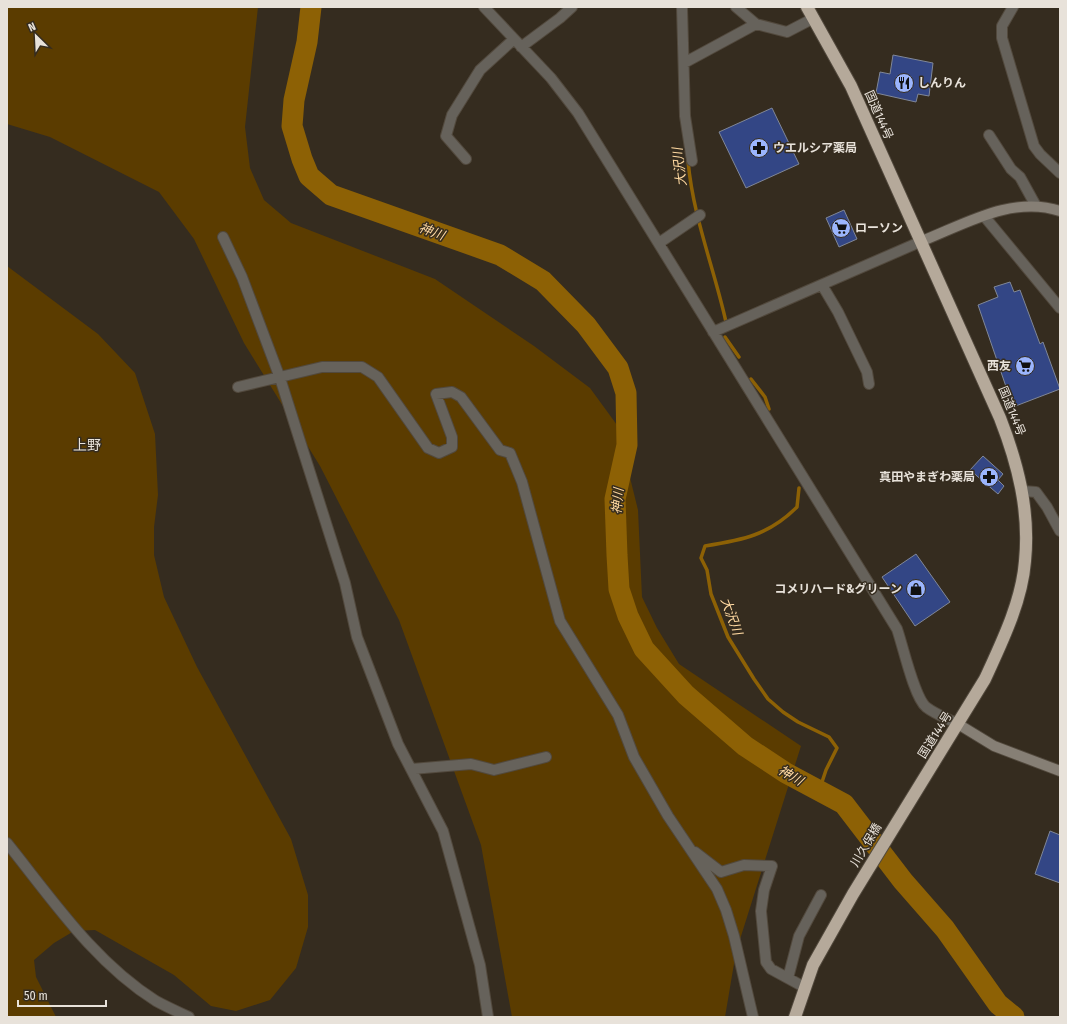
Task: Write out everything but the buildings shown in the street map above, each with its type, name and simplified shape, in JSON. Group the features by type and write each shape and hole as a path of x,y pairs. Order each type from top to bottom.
{"highway":[{"name":"国道144号","path":"807,7 851,86 922,241 1000,418 1014,456 1022,491 1026,548 1019,593 998,652 985,679 904,810"},
{"name":"川久保橋","path":"804,987 813,965 853,894 904,810"},
{"path":"795,1017 804,987"}],"street":[{"path":"484,7 566,95 659,242 897,629 913,684 920,700 925,706 994,746 1060,771"},
{"path":"466,159 446,136 452,115 480,70 518,43 560,18 572,7"},
{"path":"682,7 685,116 692,161"},
{"path":"736,7 756,24 787,32 814,18"},
{"path":"1013,7 1002,26 1005,45 1034,146 1040,154 1060,173"},
{"path":"684,63 756,24"},
{"path":"989,135 1011,169 1020,177 1036,206"},
{"path":"713,332 922,241 984,216 1011,208 1036,206 1060,211"},
{"path":"984,216 1060,308"},
{"path":"659,242 698,217"},
{"path":"223,237 242,277 280,378 345,583 357,637 398,744 443,831 480,965 488,1017"},
{"path":"822,285 838,312 867,372 869,384"},
{"path":"238,387 322,367 362,366 378,377 428,448 439,453 452,447 452,437 436,394 452,392 461,397 500,450 510,453 522,482 560,621 618,715 634,757 688,847 716,889 726,910 753,1017"},
{"path":"1022,491 1036,492 1047,507 1060,531"},
{"path":"412,769 471,764 494,770 546,757"},
{"path":"7,843 66,919 96,951 123,976 157,1001 189,1017"},
{"path":"688,847 721,872 744,865 772,866 764,890 761,911 766,962 771,969 804,987"},
{"path":"788,978 799,936 821,895"}],"shaded area":[{"path":"7,7 258,7 245,127 250,168 264,200 291,223 435,279 534,346 590,388 617,425 638,510 642,597 657,628 679,664 801,746 736,952 725,1017 512,1017 481,845 399,620 320,466 244,343 194,239 159,192 50,137 7,124"},
{"path":"7,266 98,334 135,373 155,434 158,495 154,527 154,555 164,597 197,667 291,839 308,895 308,927 296,968 270,1000 236,1011 211,1006 174,975 95,930 74,931 54,943 34,960 36,977 56,1017 7,1017"}],"waterway":[{"name":"神川","path":"311,7 307,42 294,100 292,126 309,176 331,195 500,255 543,281 586,325 618,368 626,393 627,445 615,499 619,589 628,616 644,649 686,695 745,746 786,773 844,804 903,881 945,929 998,1004 1014,1017"},
{"name":"大沢川","path":"688,161 694,202 726,322"},
{"name":"大沢川","path":"725,337 739,357"},
{"name":"大沢川","path":"751,379 765,397 769,409"},
{"name":"大沢川","path":"799,488 797,507 776,524 755,535 705,546 701,558 707,570 711,594 728,637 768,699 798,722 829,737 837,748 826,770 819,791"}],"place":[{"name":"しんりん","path":"904,83"},
{"name":"ウエルシア薬局","path":"759,148"},
{"name":"ローソン","path":"841,228"},
{"name":"西友","path":"1025,366"},
{"name":"真田やまぎわ薬局","path":"989,477"},
{"name":"コメリハード&グリーン","path":"916,589"}],"district":[{"name":"上野","path":"87,445"}]}
